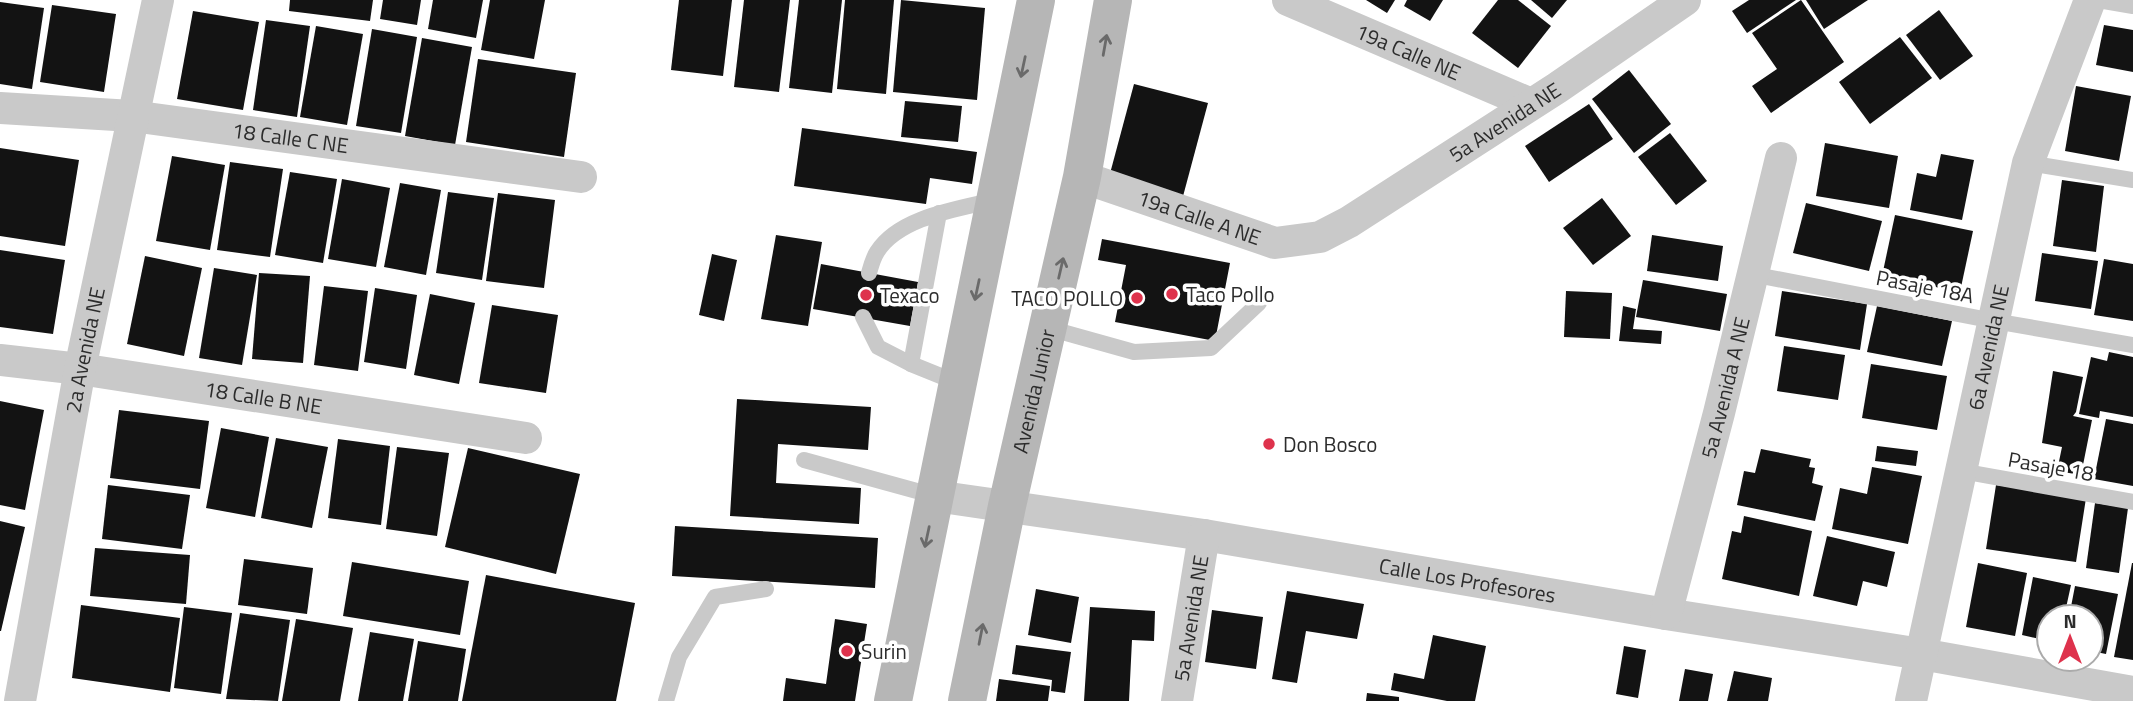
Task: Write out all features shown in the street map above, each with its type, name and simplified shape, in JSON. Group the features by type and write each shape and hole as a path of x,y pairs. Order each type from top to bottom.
{"main road":[{"path":"893,701 1036,0"},
{"name":"Avenida Junior","path":"967,701 1006,506 1082,177 1112,0"}],"street":[{"name":"2a Avenida NE","path":"20,701 80,369 158,0"},
{"name":"19a Calle NE","path":"1287,0 1531,104"},
{"name":"5a Avenida NE","path":"1320,237 1349,222 1557,88 1685,0"},
{"name":"6a Avenida NE","path":"1911,701 2028,163 2090,0"},
{"name":"18 Calle C NE","path":"0,108 132,116 581,177"},
{"name":"5a Avenida A NE","path":"1666,614 1719,413 1780,158"},
{"name":"19a Calle A NE","path":"1082,177 1275,243 1320,237"},
{"name":"18 Calle B NE","path":"0,360 80,369 526,438"},
{"name":"Calle Los Profesores","path":"935,496 1204,535 1666,614 1921,654 2133,692"},
{"name":"5a Avenida NE","path":"1177,701 1204,535"},
{"path":"0,698 20,701"}],"lane":[{"path":"2098,0 2133,6"},
{"path":"2028,163 2133,180"},
{"path":"869,273 877,252 897,233 939,213 995,201"},
{"path":"911,364 939,213"},
{"name":"Pasaje 18A","path":"1751,274 2133,345"},
{"path":"1048,328 1134,352 1211,348 1259,303"},
{"path":"863,317 878,347 958,383"},
{"name":"Calle Los Profesores","path":"804,460 935,496"},
{"name":"Pasaje 18","path":"1961,471 2133,502"},
{"path":"666,701 678,657 715,597 766,589"}],"building":[{"path":"290,0 373,0 370,21 289,11"},
{"path":"383,0 421,0 417,25 380,19"},
{"path":"433,0 483,0 476,38 428,29"},
{"path":"490,0 545,0 534,59 481,50"},
{"path":"679,0 732,0 723,76 671,70"},
{"path":"744,0 790,0 779,92 734,87"},
{"path":"799,0 842,0 832,93 789,88"},
{"path":"845,0 894,0 886,94 837,89"},
{"path":"901,0 985,8 977,100 893,92"},
{"path":"1366,0 1395,0 1387,13"},
{"path":"1407,0 1443,0 1430,21 1404,6"},
{"path":"1498,0 1518,0 1551,26 1518,68 1472,33"},
{"path":"1531,0 1567,0 1552,18"},
{"path":"1749,0 1796,0 1747,33 1732,11"},
{"path":"1801,0 1844,62 1771,113 1752,86 1777,69 1752,33"},
{"path":"1806,0 1868,0 1824,29"},
{"path":"0,2 44,8 32,89 0,84"},
{"path":"52,5 116,14 104,92 40,82"},
{"path":"1939,10 1973,56 1940,80 1906,35"},
{"path":"193,11 259,22 243,110 177,99"},
{"path":"266,20 310,26 297,117 253,110"},
{"path":"2104,25 2133,30 2133,72 2096,65"},
{"path":"316,26 363,34 347,125 300,117"},
{"path":"372,29 417,37 401,133 356,126"},
{"path":"1900,37 1932,78 1870,124 1839,82"},
{"path":"422,38 472,47 455,145 405,136"},
{"path":"478,59 576,73 564,157 466,142"},
{"path":"1629,70 1671,124 1634,153 1592,99"},
{"path":"1134,84 1208,103 1182,200 1108,181"},
{"path":"2076,86 2131,96 2119,161 2065,151"},
{"path":"905,101 962,106 958,142 901,137"},
{"path":"1589,104 1613,139 1549,182 1525,146"},
{"path":"802,128 977,152 972,184 930,178 926,204 794,186"},
{"path":"1670,133 1707,181 1676,205 1638,157"},
{"path":"1825,143 1898,156 1889,208 1816,196"},
{"path":"0,148 79,160 65,246 0,236"},
{"path":"1941,154 1974,160 1962,220 1910,210 1917,173 1936,177"},
{"path":"172,156 225,165 210,250 156,241"},
{"path":"230,162 283,169 270,257 217,250"},
{"path":"290,172 337,179 323,263 275,255"},
{"path":"342,179 390,188 376,267 328,259"},
{"path":"2062,180 2104,186 2096,252 2053,246"},
{"path":"400,183 441,190 426,275 384,267"},
{"path":"448,192 494,198 482,280 436,273"},
{"path":"498,193 555,200 544,288 486,281"},
{"path":"1602,198 1631,236 1593,265 1563,228"},
{"path":"1806,203 1882,221 1869,271 1793,253"},
{"path":"1895,215 1973,231 1960,292 1882,276"},
{"path":"776,235 822,242 808,326 761,319"},
{"path":"1652,235 1723,246 1718,281 1647,271"},
{"name":"Taco Pollo","path":"1102,239 1230,263 1215,341 1115,322 1126,265 1098,260"},
{"path":"0,250 65,260 53,334 0,327"},
{"path":"2042,253 2098,261 2091,309 2035,301"},
{"path":"712,254 737,260 724,321 699,315"},
{"path":"145,256 202,268 184,356 127,344"},
{"path":"2104,259 2133,264 2133,321 2094,315"},
{"name":"Texaco","path":"821,264 918,282 910,326 813,309"},
{"path":"214,268 257,275 242,365 199,358"},
{"path":"259,273 310,276 303,363 252,359"},
{"path":"1643,280 1727,294 1720,331 1636,317"},
{"path":"324,286 368,291 358,371 314,365"},
{"path":"375,288 417,295 406,369 364,362"},
{"path":"1566,291 1612,293 1610,339 1564,337"},
{"path":"1782,291 1867,304 1860,350 1775,336"},
{"path":"430,294 475,303 459,384 414,375"},
{"path":"492,305 558,315 546,393 479,383"},
{"path":"1623,306 1636,309 1633,329 1662,331 1661,344 1619,341"},
{"path":"1877,306 1952,321 1942,366 1867,352"},
{"path":"1784,346 1845,355 1838,400 1777,391"},
{"path":"2109,352 2133,357 2133,417 2100,411 2099,418 2079,414 2091,357 2107,361"},
{"path":"1871,364 1947,376 1937,430 1862,418"},
{"path":"2053,371 2083,377 2073,416 2092,420 2081,475 2057,471 2062,447 2042,443"},
{"path":"737,399 871,407 868,450 778,444 776,483 861,488 859,524 730,516"},
{"path":"0,401 44,410 25,510 0,505"},
{"path":"119,410 209,421 200,489 110,478"},
{"path":"2106,419 2133,424 2133,486 2094,479"},
{"path":"221,428 269,437 255,517 206,508"},
{"path":"276,438 328,447 312,528 261,518"},
{"path":"338,439 390,446 381,525 328,518"},
{"path":"1877,446 1918,451 1916,466 1875,461"},
{"path":"397,447 449,453 437,536 386,529"},
{"path":"468,448 580,474 556,574 445,547"},
{"path":"1761,449 1811,459 1809,467 1815,468 1812,483 1823,486 1815,521 1737,505 1744,471 1755,473"},
{"path":"1872,467 1922,476 1908,544 1832,529 1840,488 1867,494"},
{"path":"108,485 190,495 182,549 102,539"},
{"path":"1996,485 2086,498 2076,562 1986,549"},
{"path":"2095,503 2128,508 2119,573 2086,568"},
{"path":"1744,516 1812,531 1799,596 1722,579 1732,531 1741,533"},
{"path":"0,521 25,527 1,631 0,631"},
{"path":"675,526 878,538 875,588 672,576"},
{"path":"1827,536 1895,552 1887,587 1863,581 1857,606 1813,596"},
{"path":"95,548 190,555 186,604 90,596"},
{"path":"244,559 313,568 307,614 238,605"},
{"path":"352,562 469,581 460,635 343,616"},
{"path":"1978,563 2027,573 2015,636 1966,627"},
{"path":"2133,563 2133,660 2114,657"},
{"path":"486,575 635,603 616,701 462,701"},
{"path":"2033,577 2071,585 2067,603 2035,603 2035,638 2022,635"},
{"path":"2075,586 2118,594 2106,654 2105,603 2072,603"},
{"path":"1036,589 1079,597 1071,643 1028,635"},
{"path":"1287,591 1364,604 1357,639 1306,631 1297,683 1272,679"},
{"path":"81,605 180,618 170,692 72,678"},
{"path":"184,607 232,613 221,694 174,688"},
{"path":"1090,607 1155,611 1154,641 1132,640 1129,701 1084,701"},
{"path":"1212,610 1263,617 1256,669 1205,662"},
{"path":"240,613 290,620 278,701 226,699"},
{"path":"296,619 353,628 340,701 282,701"},
{"name":"Surin","path":"835,619 867,624 855,701 783,701 786,678 826,684"},
{"path":"370,632 414,639 403,701 358,701"},
{"path":"1433,635 1486,646 1475,701 1447,701 1391,690 1394,673 1424,679"},
{"path":"418,641 466,649 458,701 408,701"},
{"path":"1016,645 1071,652 1065,693 1051,691 1052,680 1012,674"},
{"path":"1624,646 1646,650 1638,698 1616,694"},
{"path":"1685,669 1713,674 1708,701 1679,701"},
{"path":"1734,671 1772,678 1768,701 1727,701"},
{"path":"999,679 1050,686 1048,701 996,701"},
{"path":"1367,693 1399,697 1399,701 1366,701"}],"place":[{"name":"Taco Pollo","path":"1172,294"},
{"name":"Texaco","path":"866,295"},
{"name":"TACO POLLO","path":"1137,298"},
{"name":"Don Bosco","path":"1269,444"},
{"name":"Surin","path":"847,651"}]}
